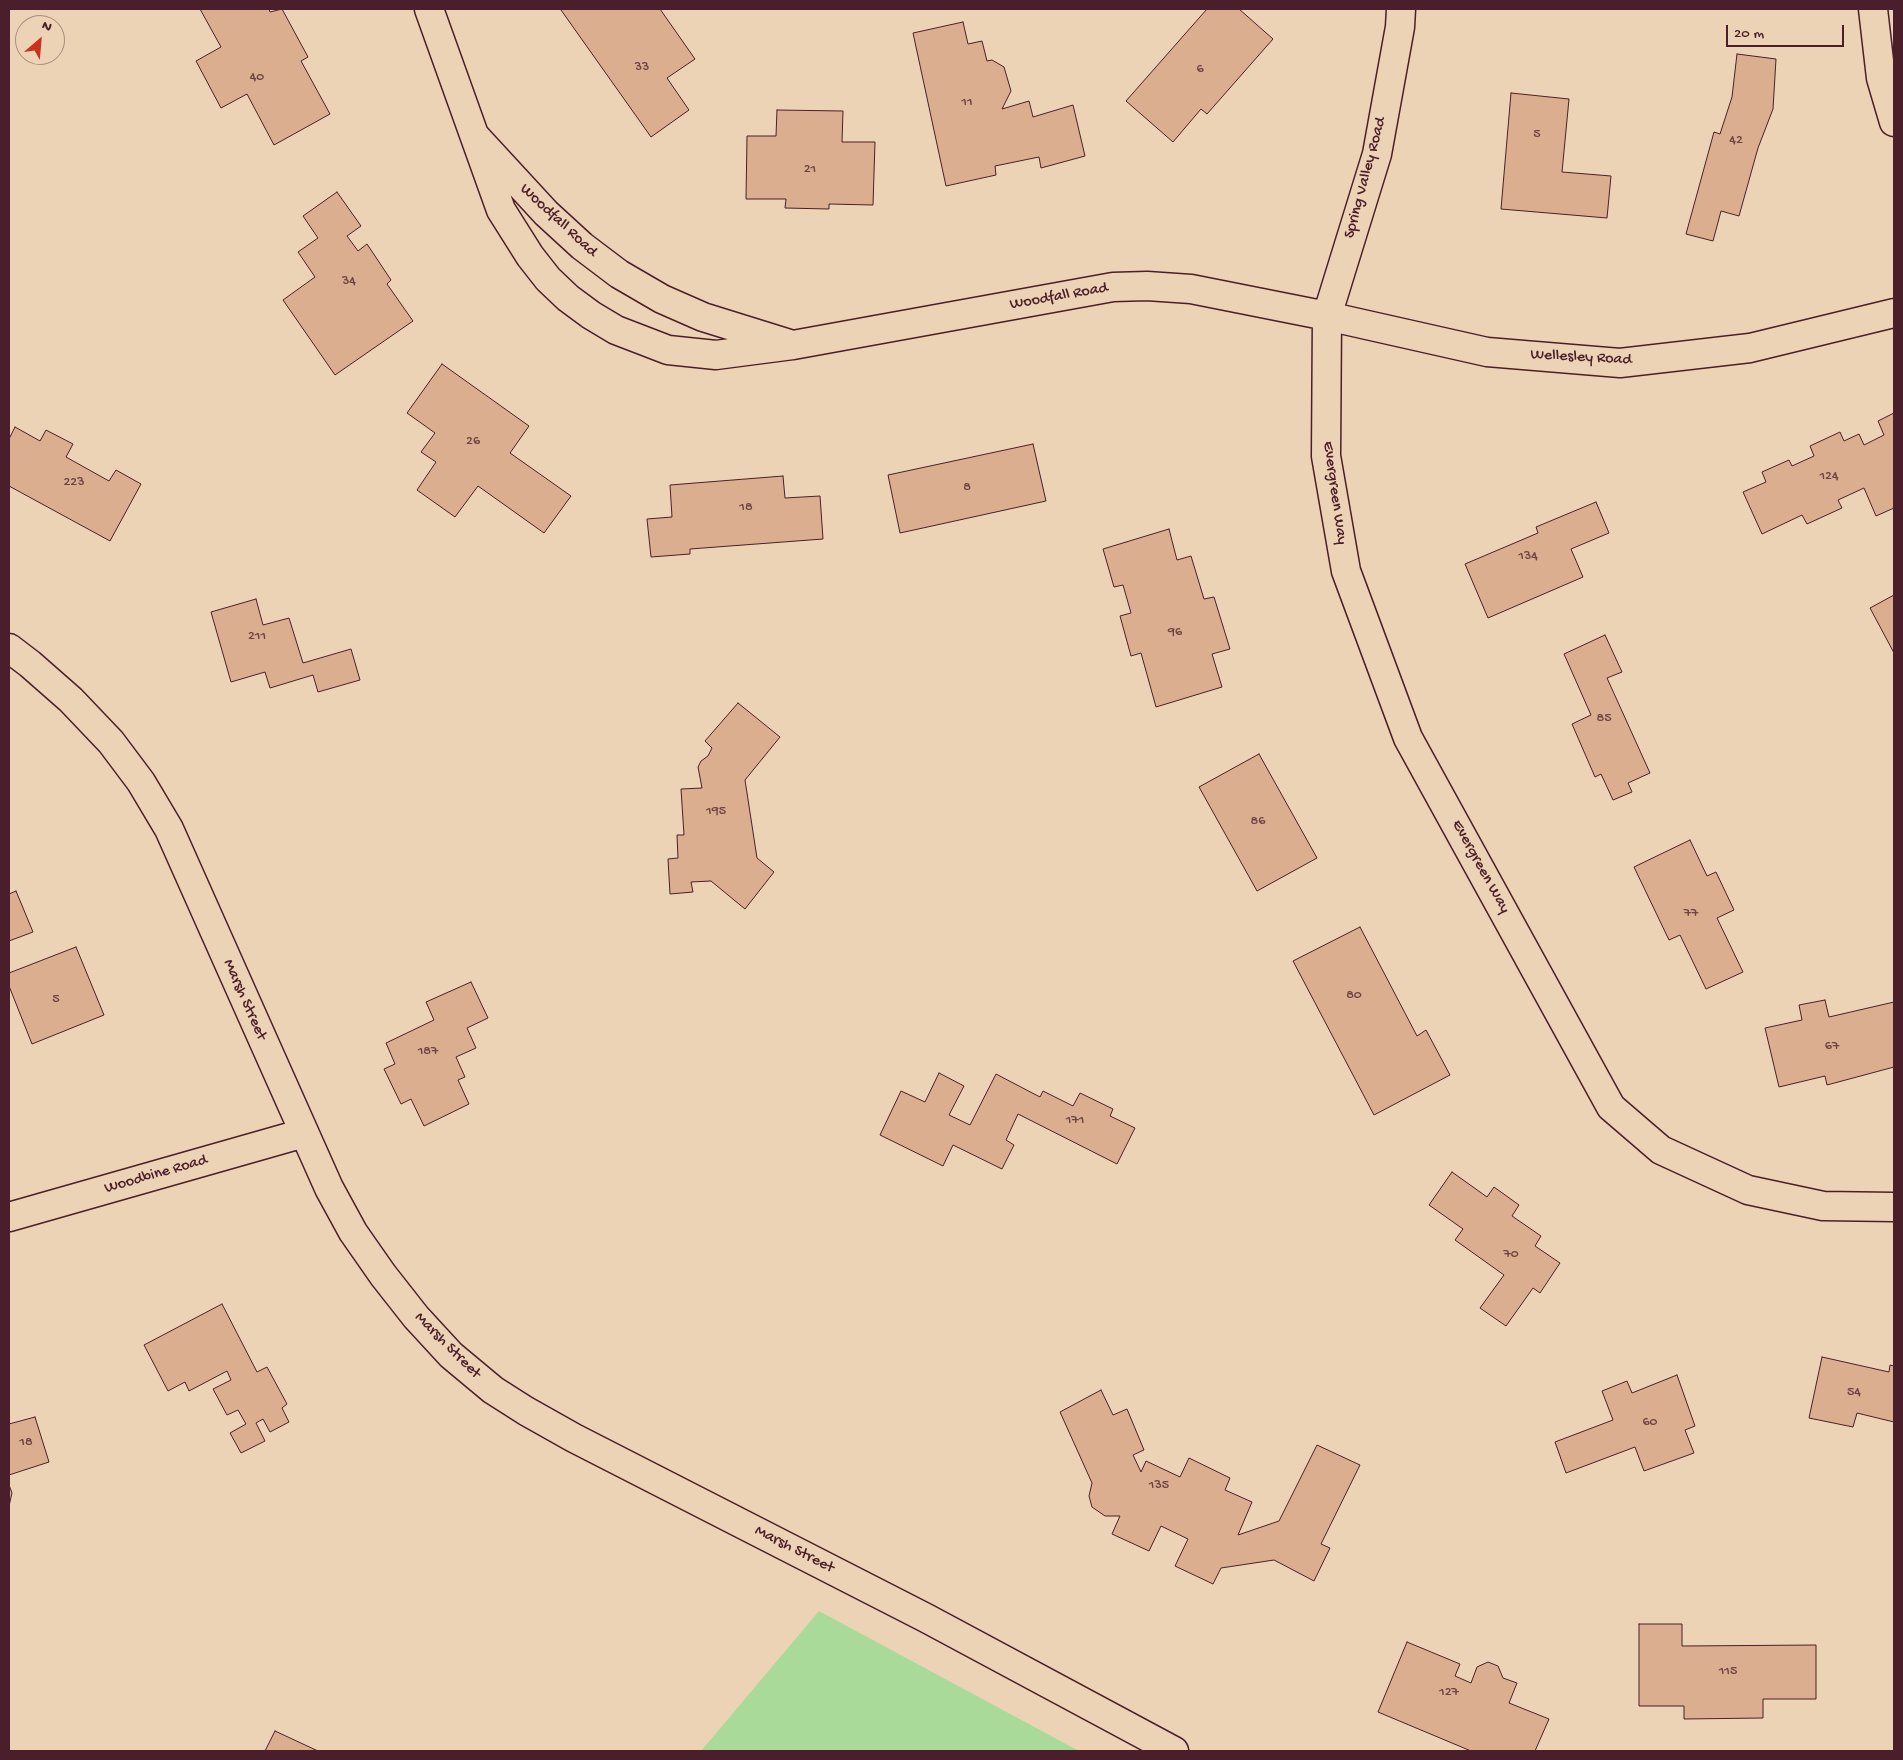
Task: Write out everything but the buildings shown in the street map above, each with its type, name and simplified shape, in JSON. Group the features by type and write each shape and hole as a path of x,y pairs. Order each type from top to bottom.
{"street":[{"name":"Woodfall Road","path":"429,9 490,183 501,210 515,233 548,279 591,315 642,340 668,350 716,355 742,354 1113,287 1147,286 1191,289 1327,316"},
{"name":"Spring Valley Road","path":"1327,316 1376,154 1400,27 1401,9"},
{"path":"1873,9 1881,78 1894,122"},
{"name":"Woodfall Road","path":"475,136 546,213 582,246 619,274 662,299 703,317 792,345"},
{"name":"Wellesley Road","path":"1327,316 1487,352 1620,363 1750,348 1894,313"},
{"name":"Evergreen Way","path":"1327,316 1326,456 1346,571 1408,738 1611,1108 1661,1150 1748,1190 1823,1206 1894,1207"},
{"name":"Marsh Street","path":"9,648 71,700 111,742 141,782 169,829 329,1188 353,1232 383,1275 416,1317 451,1355 494,1390 526,1412 926,1618 1174,1751"},
{"name":"Woodbine Road","path":"9,1217 304,1133"}],"green space":[{"path":"819,1611 1079,1751 701,1751"}]}
